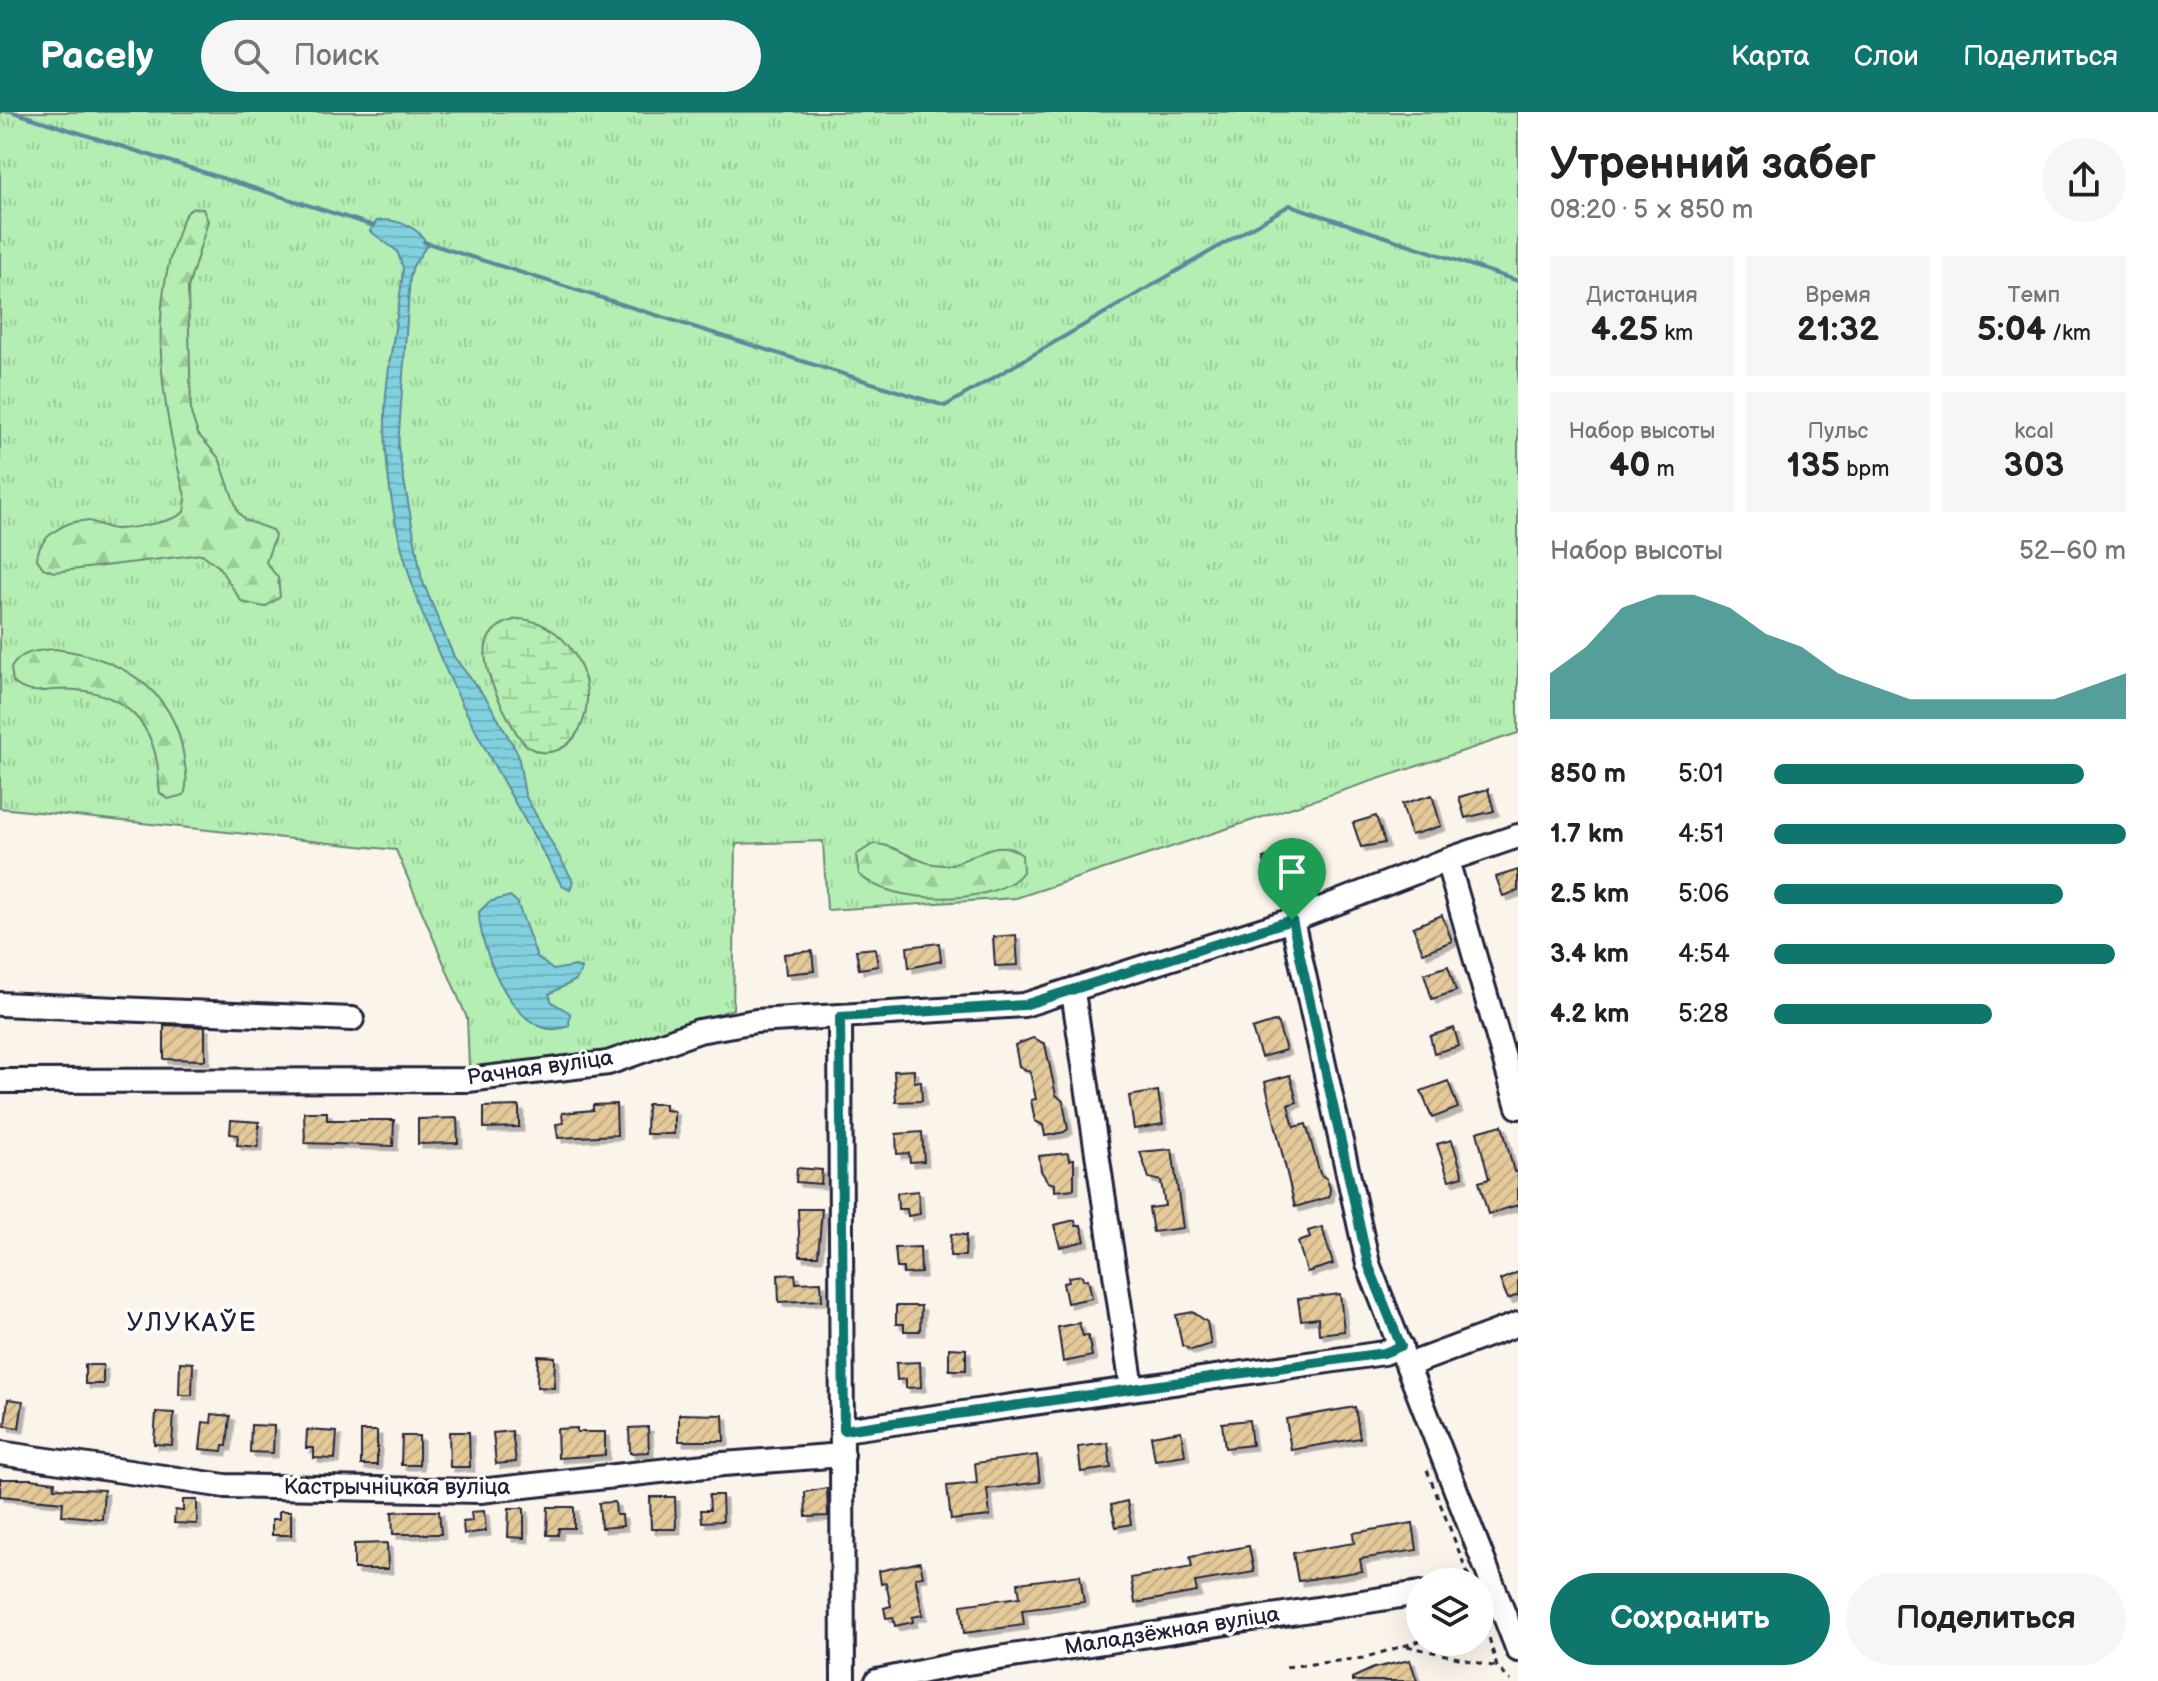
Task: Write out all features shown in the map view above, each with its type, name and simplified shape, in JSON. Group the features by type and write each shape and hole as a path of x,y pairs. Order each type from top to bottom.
{"street":[{"name":"Рачная вуліца","path":"0,1081 468,1080 608,1063 699,1031 756,1021 1024,1005 1073,992 1093,982 1292,920 1518,836"},
{"path":"1447,860 1518,1107"},
{"path":"1292,920 1368,1264 1405,1355 1482,1568"},
{"path":"1073,992 1132,1388"},
{"path":"0,1004 352,1019"},
{"path":"840,1017 843,1681"},
{"path":"844,1430 1384,1353 1405,1355 1518,1324"},
{"name":"Кастрычніцкая вуліца","path":"0,1453 225,1486 480,1491 723,1464 843,1455"},
{"name":"Маладзёжная вуліца","path":"877,1681 954,1665 1406,1595"},
{"path":"1494,1598 1518,1650"}],"path":[{"path":"1426,1467 1466,1568"},
{"path":"1286,1667 1363,1658 1404,1646 1497,1667 1511,1681"},
{"path":"1493,1656 1497,1667"}],"green space":[{"path":"0,112 1518,112 1518,733 1016,898 827,910 823,841 736,844 733,1009 605,1053 469,1067 467,1018 396,850 0,808"},
{"path":"193,208 203,209 208,221 188,288 191,413 198,434 219,458 238,512 245,520 272,530 275,536 266,562 278,578 280,597 265,607 242,602 218,566 202,554 54,572 43,568 37,559 48,537 71,523 88,521 114,529 125,528 163,522 184,512 186,500 166,403 161,336 167,271 182,222"},
{"path":"519,619 538,623 555,633 569,647 586,683 587,702 583,722 573,739 555,751 534,750 521,739 492,685 488,671 486,644 492,633 502,625"},
{"path":"54,649 119,667 153,692 167,709 177,729 186,774 184,795 168,799 160,793 152,743 144,727 121,704 90,692 32,691 13,682 11,668 19,658"},
{"path":"873,844 936,865 956,863 1003,847 1022,855 1023,872 1010,883 967,896 942,898 893,892 859,874 856,855"}],"water":[{"path":"377,221 406,225 419,233 427,245 413,266 410,277 398,447 422,580 454,657 488,701 518,754 525,795 573,881 570,890 562,886 471,722 420,608 402,549 390,488 385,425 387,386 403,268 397,251 370,231"},
{"path":"510,896 517,902 537,957 553,970 576,966 582,969 576,980 549,994 552,1002 570,1013 569,1026 550,1029 533,1023 518,1010 494,971 479,912 489,902"}],"building":[{"path":"1488,789 1494,811 1465,818 1459,797"},
{"path":"1432,795 1441,826 1411,835 1402,804"},
{"path":"1376,816 1385,843 1361,847 1353,823"},
{"path":"1287,851 1296,879 1271,883 1263,858"},
{"path":"1518,870 1518,891 1503,896 1496,877"},
{"path":"1442,915 1452,941 1423,953 1413,927"},
{"path":"1016,935 1018,965 995,966 993,937"},
{"path":"939,943 941,961 909,968 907,947"},
{"path":"875,948 878,966 859,969 856,950"},
{"path":"812,951 814,971 786,974 784,954"},
{"path":"1448,966 1456,991 1432,999 1424,974"},
{"path":"1277,1021 1286,1050 1261,1057 1252,1029"},
{"path":"164,1025 205,1027 205,1060 164,1059"},
{"path":"1454,1028 1459,1046 1434,1053 1430,1036"},
{"path":"1033,1038 1045,1044 1056,1095 1063,1101 1068,1129 1064,1132 1045,1136 1043,1125 1035,1121 1031,1100 1036,1099 1030,1072 1019,1066 1015,1045"},
{"path":"914,1070 914,1082 921,1081 922,1101 896,1102 894,1071"},
{"path":"1290,1075 1297,1102 1288,1105 1294,1127 1306,1124 1320,1174 1327,1179 1330,1189 1329,1197 1295,1207 1265,1082"},
{"path":"1448,1081 1458,1108 1432,1118 1421,1091"},
{"path":"1158,1091 1163,1124 1134,1129 1129,1096"},
{"path":"616,1104 617,1135 558,1138 556,1124 563,1123 562,1113 593,1110 593,1105"},
{"path":"647,1104 665,1104 665,1110 674,1111 674,1134 646,1134"},
{"path":"519,1106 519,1127 484,1128 484,1107"},
{"path":"304,1112 327,1112 327,1120 394,1120 393,1146 305,1143"},
{"path":"457,1118 458,1143 418,1144 418,1119"},
{"path":"231,1120 259,1122 258,1147 237,1145 238,1135 230,1134"},
{"path":"1502,1125 1514,1172 1518,1171 1518,1205 1488,1214 1479,1182 1489,1179 1477,1132"},
{"path":"922,1132 924,1161 910,1162 909,1153 897,1154 896,1134"},
{"path":"1452,1140 1463,1176 1449,1180 1437,1144"},
{"path":"1172,1149 1183,1228 1153,1232 1149,1208 1165,1206 1161,1181 1149,1178 1140,1152"},
{"path":"1068,1153 1069,1160 1074,1159 1074,1189 1055,1191 1055,1184 1048,1182 1041,1171 1039,1156"},
{"path":"797,1168 822,1170 821,1184 796,1182"},
{"path":"918,1191 920,1214 908,1216 907,1209 898,1209 897,1193"},
{"path":"798,1209 822,1209 818,1256 800,1256"},
{"path":"1075,1220 1076,1226 1081,1225 1085,1241 1060,1247 1054,1225"},
{"path":"1322,1227 1333,1264 1307,1272 1298,1242 1310,1238 1308,1231"},
{"path":"951,1234 966,1235 965,1256 950,1256"},
{"path":"920,1247 921,1273 903,1274 903,1268 897,1268 895,1248"},
{"path":"1518,1272 1518,1295 1508,1299 1500,1280"},
{"path":"795,1274 796,1283 821,1282 822,1300 779,1302 778,1275"},
{"path":"1082,1275 1083,1280 1088,1279 1092,1298 1067,1303 1063,1283 1069,1282 1068,1277"},
{"path":"1340,1294 1344,1331 1319,1334 1318,1318 1301,1320 1298,1299"},
{"path":"896,1306 921,1306 920,1331 904,1331 904,1324 896,1324"},
{"path":"1193,1312 1207,1322 1211,1344 1191,1350 1182,1345 1176,1315"},
{"path":"1079,1323 1083,1336 1088,1335 1092,1356 1063,1362 1058,1327"},
{"path":"949,1348 966,1349 966,1370 949,1370"},
{"path":"538,1356 555,1357 554,1388 537,1387"},
{"path":"180,1362 193,1363 192,1395 179,1395"},
{"path":"920,1362 921,1387 906,1388 906,1379 897,1380 896,1363"},
{"path":"85,1365 103,1365 103,1384 85,1384"},
{"path":"8,1399 23,1401 19,1428 5,1426"},
{"path":"1355,1407 1360,1438 1291,1450 1286,1419"},
{"path":"156,1412 174,1413 172,1445 154,1444"},
{"path":"212,1414 230,1416 227,1446 223,1446 222,1451 200,1449 203,1422 211,1423"},
{"path":"679,1414 723,1415 724,1441 679,1441"},
{"path":"1249,1420 1252,1445 1225,1448 1222,1423"},
{"path":"251,1425 274,1426 273,1453 250,1452"},
{"path":"648,1427 649,1452 630,1453 629,1428"},
{"path":"577,1428 577,1432 605,1432 605,1455 558,1458 557,1429"},
{"path":"307,1430 337,1432 335,1459 314,1458 314,1448 306,1448"},
{"path":"361,1431 377,1431 377,1465 361,1465"},
{"path":"512,1431 516,1462 496,1464 493,1433"},
{"path":"1181,1431 1185,1455 1155,1460 1151,1436"},
{"path":"449,1432 469,1432 470,1467 450,1467"},
{"path":"402,1436 419,1436 419,1465 401,1465"},
{"path":"1108,1443 1111,1468 1081,1472 1078,1447"},
{"path":"1037,1455 1040,1482 987,1489 990,1516 951,1520 947,1486 977,1483 975,1463"},
{"path":"0,1479 55,1482 54,1488 104,1490 102,1519 62,1515 63,1502 0,1496"},
{"path":"827,1488 828,1516 806,1517 805,1492"},
{"path":"709,1495 722,1495 723,1521 702,1522 701,1510 710,1510"},
{"path":"650,1497 675,1497 676,1529 651,1529"},
{"path":"183,1500 197,1500 197,1524 174,1523 175,1510 183,1511"},
{"path":"1127,1501 1131,1524 1116,1527 1111,1505"},
{"path":"615,1502 616,1515 622,1515 623,1526 601,1528 599,1503"},
{"path":"548,1507 574,1507 574,1528 559,1528 558,1535 547,1535"},
{"path":"509,1508 524,1508 524,1538 508,1537"},
{"path":"279,1511 291,1511 291,1535 272,1535 272,1519 279,1519"},
{"path":"439,1511 441,1534 393,1534 392,1512"},
{"path":"484,1511 486,1531 464,1534 463,1522 472,1521 471,1512"},
{"path":"1413,1523 1417,1550 1360,1559 1362,1571 1298,1581 1293,1553 1354,1543 1353,1533"},
{"path":"387,1543 388,1569 354,1569 354,1544"},
{"path":"1249,1546 1254,1572 1195,1582 1197,1592 1135,1603 1131,1578 1192,1567 1190,1557"},
{"path":"920,1562 923,1576 915,1577 923,1615 912,1617 913,1622 895,1626 893,1617 886,1618 884,1608 891,1606 886,1583 881,1584 879,1571"},
{"path":"1080,1575 1084,1602 1022,1610 1024,1625 964,1633 961,1605 1020,1597 1018,1583"},
{"path":"1410,1660 1417,1681 1352,1681 1352,1678 1374,1668"}],"waterway":[{"path":"13,112 374,226"},
{"path":"424,242 945,406 1290,205 1518,281"}],"district":[{"name":"УЛУКАЎЕ","path":"192,1323"}],"route":[{"path":"1292,920 1368,1264 1401,1346 1384,1353 844,1430 840,1017 1024,1005 1073,992 1093,982 1292,920"}]}
